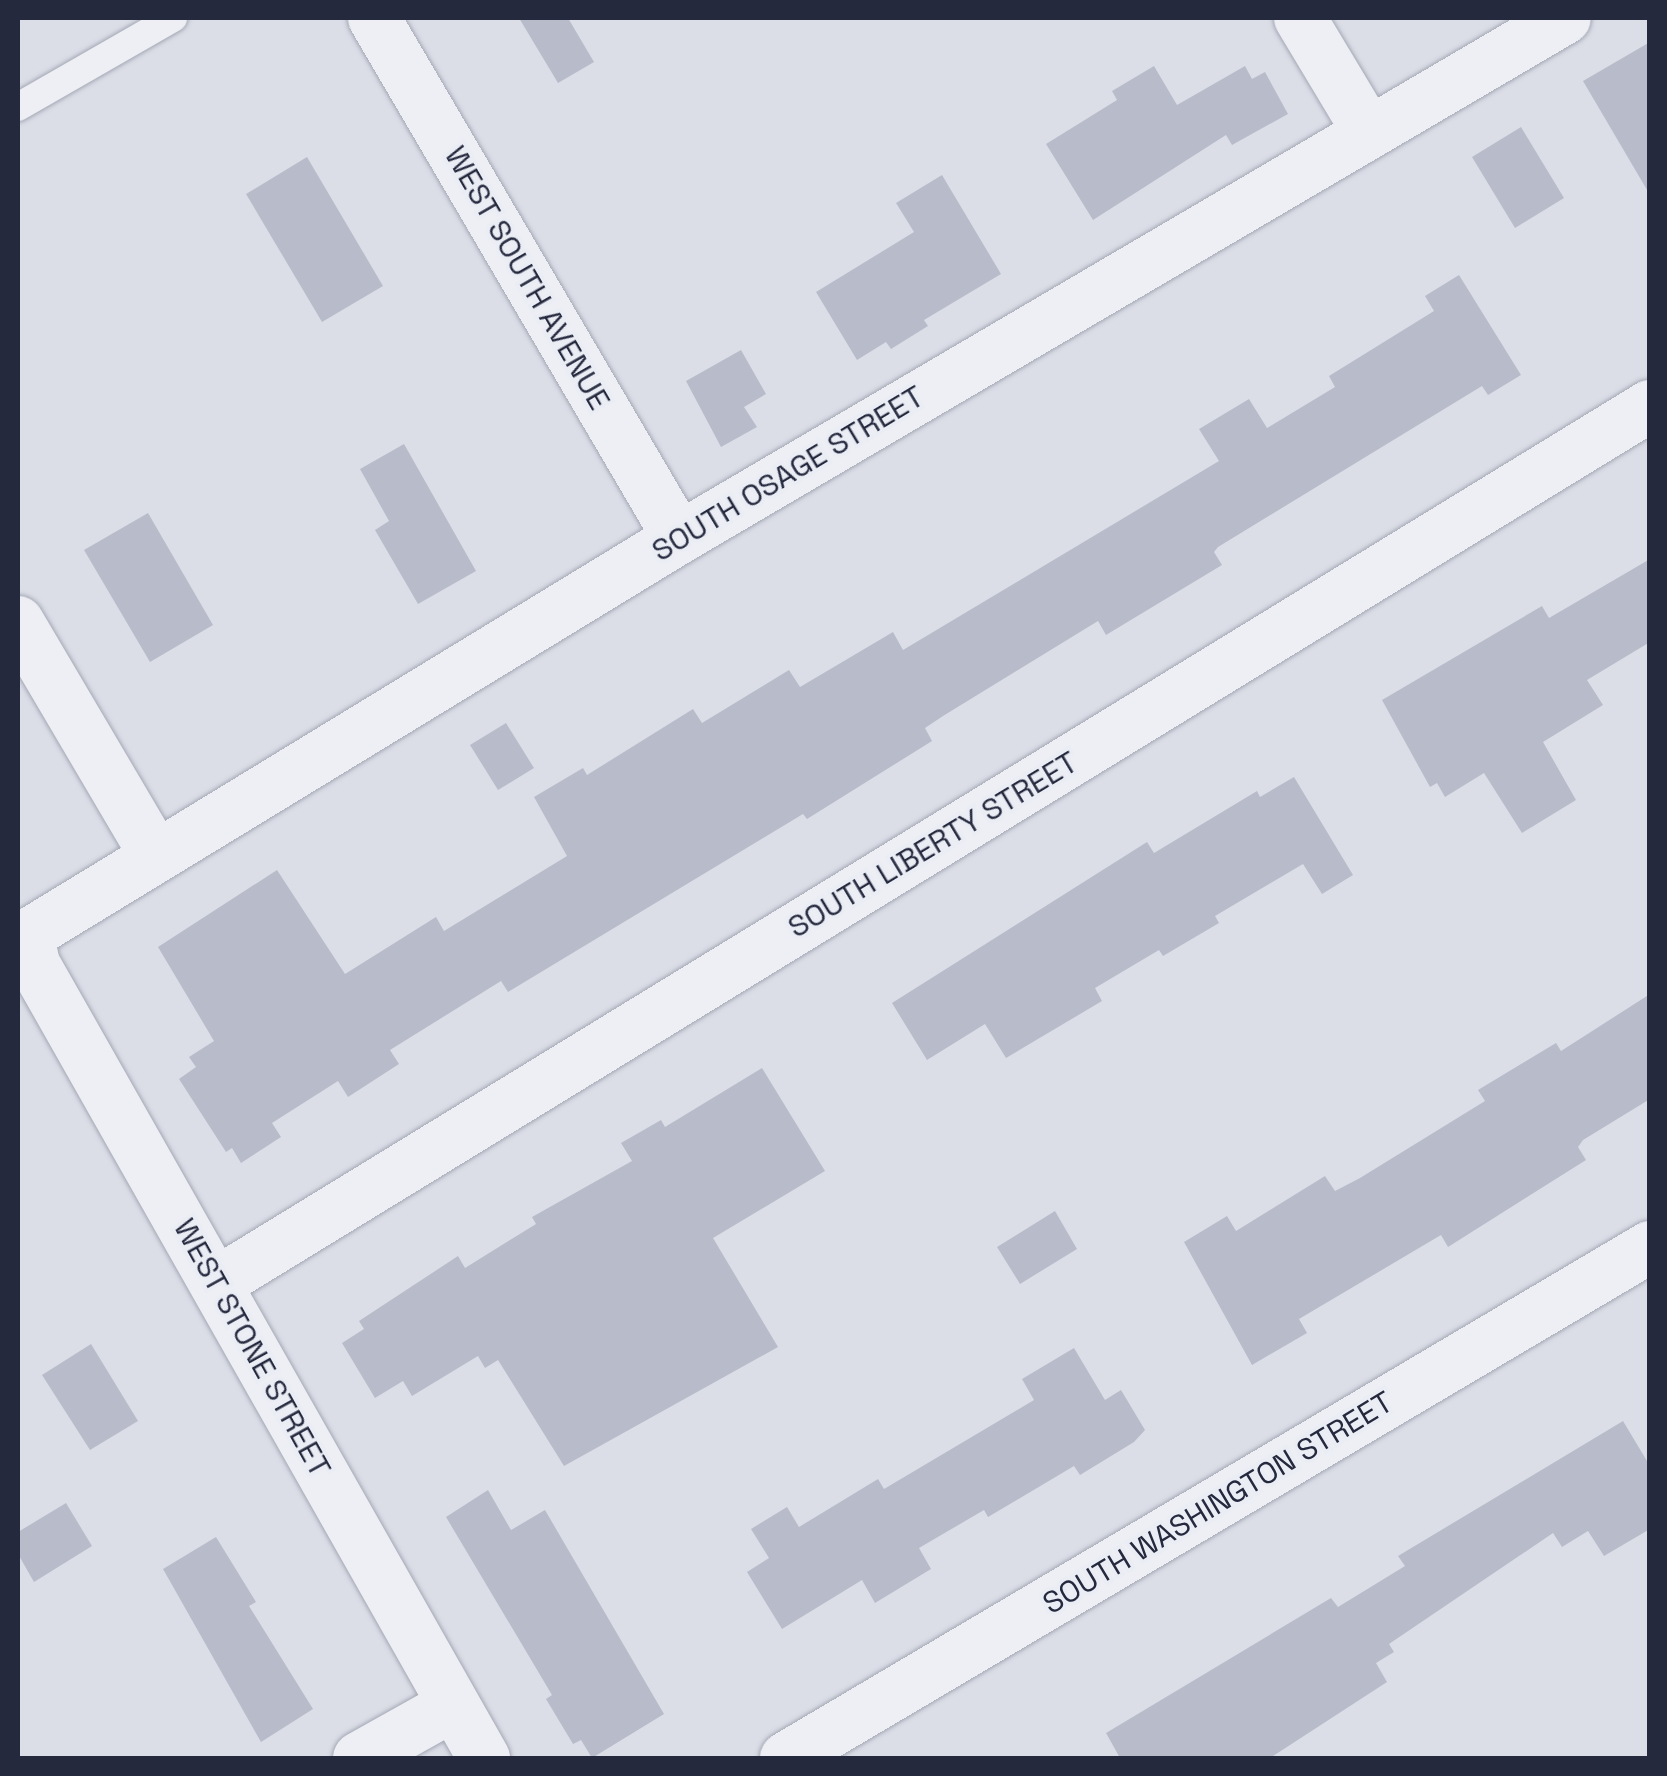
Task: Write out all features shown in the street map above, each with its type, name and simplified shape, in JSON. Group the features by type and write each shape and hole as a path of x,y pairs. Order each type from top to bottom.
{"street":[{"name":"WEST SOUTH AVENUE","path":"374,18 679,538"},
{"path":"1300,18 1369,133"},
{"name":"SOUTH OSAGE STREET","path":"23,937 679,538 1565,18"},
{"name":"SOUTH LIBERTY STREET","path":"217,1284 1650,406"},
{"path":"18,622 155,855"},
{"name":"WEST STONE STREET","path":"23,937 34,964 484,1758"},
{"name":"SOUTH WASHINGTON STREET","path":"786,1758 1650,1247"},
{"path":"359,1758 452,1706"}],"lane":[{"path":"18,107 173,18"}],"building":[{"path":"519,18 568,18 594,62 558,83"},
{"path":"1650,42 1650,195 1583,81"},
{"path":"1154,66 1177,105 1245,66 1252,79 1265,72 1288,114 1232,145 1226,135 1093,220 1046,144 1117,100 1112,91"},
{"path":"1521,127 1564,198 1515,228 1472,157"},
{"path":"307,157 383,286 322,322 246,194"},
{"path":"942,175 1001,274 924,320 928,326 891,349 886,342 857,360 816,292 914,232 896,203"},
{"path":"1459,275 1521,375 1488,395 1482,386 1218,547 1214,552 1222,565 1106,635 1098,621 943,716 925,728 932,741 807,819 803,814 508,992 501,981 390,1050 399,1064 348,1097 338,1081 272,1123 281,1137 241,1163 232,1148 226,1152 179,1079 196,1067 189,1057 214,1041 158,947 277,870 345,974 436,917 444,931 567,856 534,797 583,768 587,775 693,709 702,723 789,670 800,687 893,632 903,650 1219,461 1199,429 1249,399 1267,428 1335,387 1329,376 1434,311 1425,296"},
{"path":"741,350 766,394 744,407 757,427 721,447 686,381"},
{"path":"404,444 476,571 418,604 375,530 389,521 360,469"},
{"path":"148,513 213,625 150,662 84,550"},
{"path":"1650,559 1650,642 1587,680 1603,705 1543,742 1576,800 1522,833 1484,773 1445,797 1437,783 1430,787 1382,700 1542,606 1549,618"},
{"path":"506,723 534,768 498,790 470,745"},
{"path":"1294,777 1353,875 1322,894 1303,864 1215,916 1219,923 1163,956 1159,950 1095,988 1102,1001 1006,1058 985,1024 927,1060 892,1003 1147,842 1154,853 1257,791 1260,797"},
{"path":"1650,994 1650,1099 1583,1140 1578,1147 1586,1160 1448,1247 1441,1235 1299,1319 1307,1333 1252,1365 1184,1242 1227,1216 1236,1231 1325,1176 1335,1191 1360,1178 1485,1101 1478,1090 1556,1043 1561,1051"},
{"path":"762,1068 825,1171 713,1238 778,1347 564,1466 498,1360 485,1368 478,1356 412,1396 403,1381 375,1398 342,1343 364,1329 359,1321 458,1256 465,1268 536,1224 532,1217 632,1161 621,1143 661,1120 665,1127"},
{"path":"1055,1211 1077,1249 1020,1284 997,1247"},
{"path":"91,1344 138,1421 90,1450 42,1375"},
{"path":"1074,1348 1105,1400 1121,1390 1145,1430 1134,1442 1080,1475 1074,1466 988,1517 984,1510 919,1548 931,1569 875,1603 862,1580 782,1629 747,1572 769,1558 751,1529 787,1507 799,1527 878,1479 884,1489 1034,1400 1022,1379"},
{"path":"1623,1421 1650,1466 1650,1529 1604,1556 1588,1531 1562,1547 1553,1533 1389,1644 1394,1652 1376,1663 1387,1682 1270,1758 1120,1758 1106,1733 1331,1598 1338,1607 1405,1566 1398,1556"},
{"path":"488,1490 511,1530 545,1510 664,1714 592,1758 581,1740 573,1744 546,1699 552,1695 446,1517"},
{"path":"66,1503 92,1546 34,1582 18,1554 18,1532"},
{"path":"216,1537 256,1602 249,1606 313,1709 261,1742 163,1569"}]}
